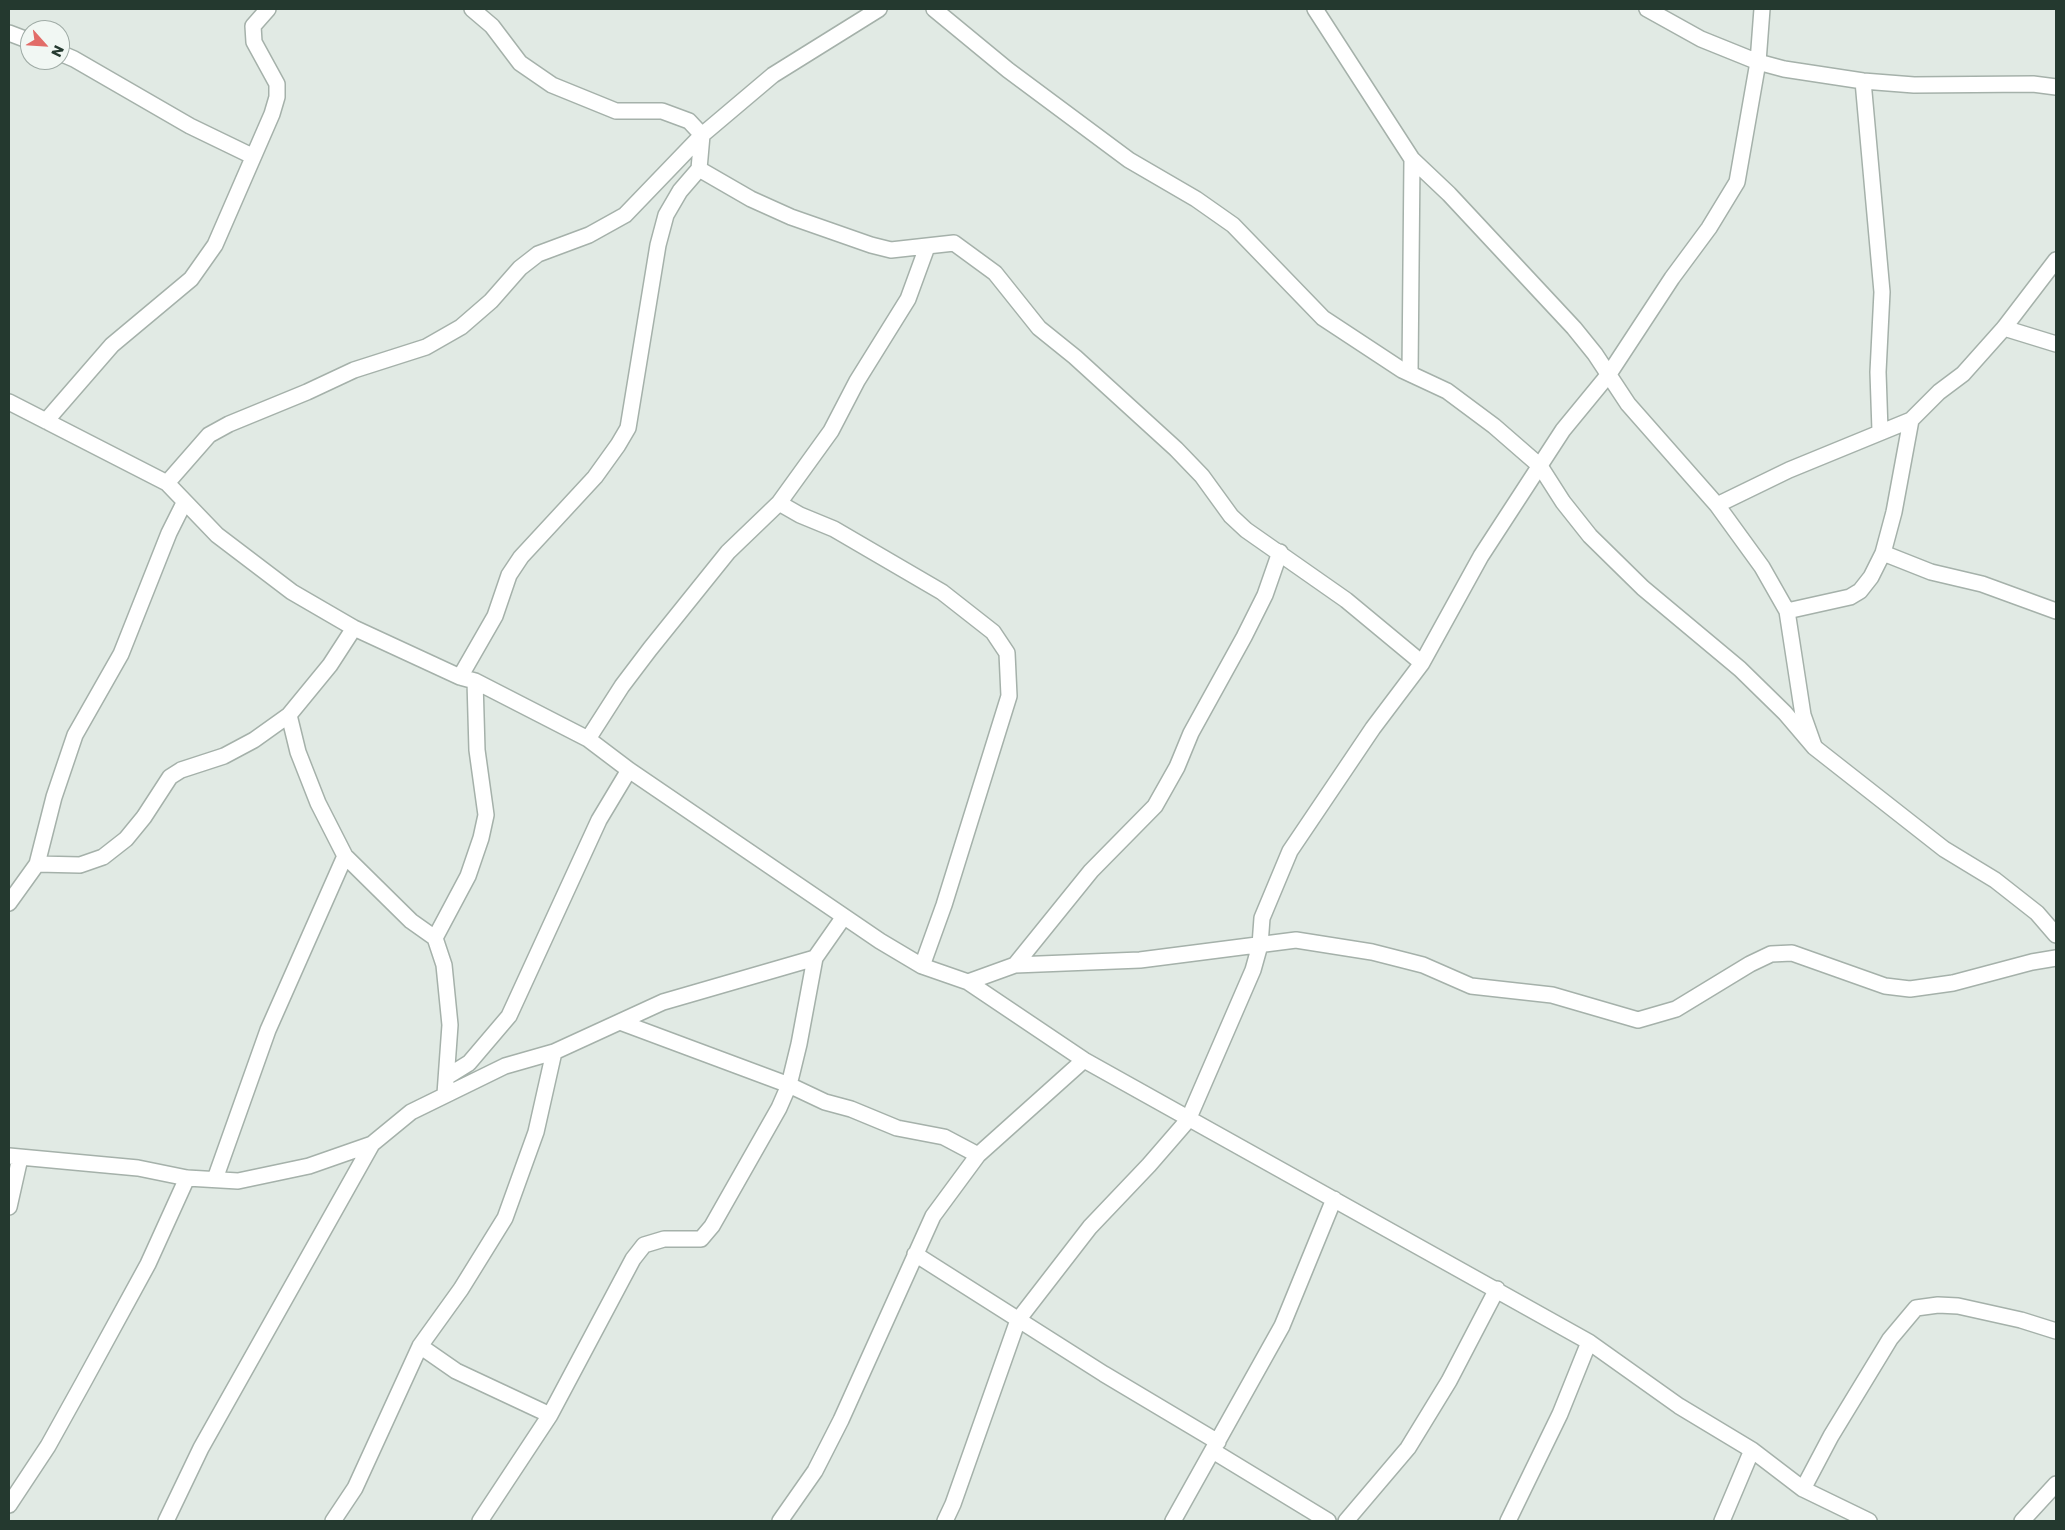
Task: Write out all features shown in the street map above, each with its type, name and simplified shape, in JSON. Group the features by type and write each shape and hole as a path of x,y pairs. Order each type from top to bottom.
{"street":[{"path":"46,421 112,345 191,279 215,246 252,156 272,114 277,97 277,84 254,42 253,26 268,9"},
{"path":"472,9 492,26 520,63 552,85 616,111 662,111 688,121 702,135"},
{"path":"167,483 209,435 229,424 308,392 354,370 426,347 461,326 491,301 520,268 538,254 589,234 625,215 702,135 773,76 879,9"},
{"path":"934,9 1008,70 1129,160 1196,199 1233,224 1323,318 1410,374 1446,390 1494,426 1540,466 1563,502 1590,536 1643,588 1740,669 1785,713 1814,748 1944,849 1995,880 2037,913 2056,936"},
{"path":"1315,9 1412,159 1449,194 1574,328 1628,404 1717,506 1762,568 1787,610 1803,714 1814,748"},
{"path":"1647,9 1700,39 1758,62 1784,69 1862,81 1914,85 2033,84 2056,87"},
{"path":"945,1521 954,1504 1018,1320 1090,1227 1149,1165 1188,1120 1253,970 1260,945 1262,918 1290,851 1373,728 1422,663 1481,556 1563,430 1608,374 1672,278 1709,228 1737,182 1758,62 1762,9"},
{"path":"70,57 190,126 252,156"},
{"path":"1862,81 1882,292 1878,372 1880,431"},
{"path":"460,677 495,616 509,575 521,557 595,477 628,428 658,244 666,215 680,191 699,169 702,135"},
{"path":"1410,374 1412,159"},
{"path":"699,169 751,199 791,217 871,245 891,250 927,247 943,242 954,243 994,273 1039,328 1082,364 1202,476 1231,516 1246,530 1346,600 1422,663"},
{"path":"588,739 622,686 650,649 728,552 779,503 831,431 908,299 927,247"},
{"path":"1717,506 1789,470 1880,431 1911,420 1939,392 1963,374 2004,328 2056,260"},
{"path":"2004,328 2056,344"},
{"path":"9,402 167,483 184,503 217,535 292,592 354,628 460,677 475,682 588,739 628,770 843,918 922,966 968,982 1084,1060 1188,1120 1497,1289 1589,1342 1678,1406 1752,1450 1803,1489 1869,1521"},
{"path":"1787,610 1850,597 1860,591 1871,577 1883,553 1894,512 1911,420"},
{"path":"9,903 37,864 54,797 75,736 121,654 169,533 184,503"},
{"path":"779,503 834,529 942,592 993,632 1007,652 1009,696 944,905 922,966"},
{"path":"1015,965 1091,871 1155,806 1177,767 1191,733 1244,638 1265,595 1280,552"},
{"path":"1883,553 1930,572 1982,584 2056,611"},
{"path":"37,864 80,865 103,857 126,839 144,817 170,777 181,770 224,756 254,740 289,715 330,665 354,628"},
{"path":"435,938 468,876 481,838 486,815 477,750 475,682"},
{"path":"289,715 298,752 318,803 345,856 411,921 435,938 444,965 450,1025 448,1076 445,1094"},
{"path":"448,1076 469,1063 509,1016 599,820 628,770"},
{"path":"215,1179 268,1030 345,856"},
{"path":"480,1521 550,1415 633,1259 644,1245 664,1238 701,1239 712,1226 755,1152 789,1085 799,1044 814,958 843,918"},
{"path":"968,982 1015,965 1140,960 1296,940 1372,952 1423,965 1471,986 1552,995 1638,1020 1676,1009 1750,964 1771,954 1792,953 1885,986 1910,989 1953,983 2032,962 2056,958"},
{"path":"9,1207 14,1157 138,1168 188,1178 238,1181 309,1166 372,1144 411,1112 505,1066 554,1052 663,1002 814,958"},
{"path":"620,1022 789,1085 825,1102 851,1109 897,1128 944,1137 978,1155"},
{"path":"333,1521 355,1488 420,1346 461,1289 505,1218 536,1132 554,1052"},
{"path":"780,1521 815,1471 841,1420 914,1254 933,1216 978,1155 1084,1060"},
{"path":"166,1521 201,1448 372,1144"},
{"path":"9,1505 48,1446 83,1383 148,1264 188,1178"},
{"path":"1173,1521 1282,1326 1334,1199"},
{"path":"914,1254 1328,1521"},
{"path":"1346,1521 1408,1448 1449,1381 1497,1289"},
{"path":"1803,1489 1831,1436 1890,1340 1916,1308 1938,1305 1958,1306 2021,1320 2056,1331"},
{"path":"1508,1521 1519,1503 1560,1414 1589,1342"},
{"path":"420,1346 456,1372 550,1415"},
{"path":"1722,1521 1752,1450"},
{"path":"2022,1521 2056,1484"}]}
